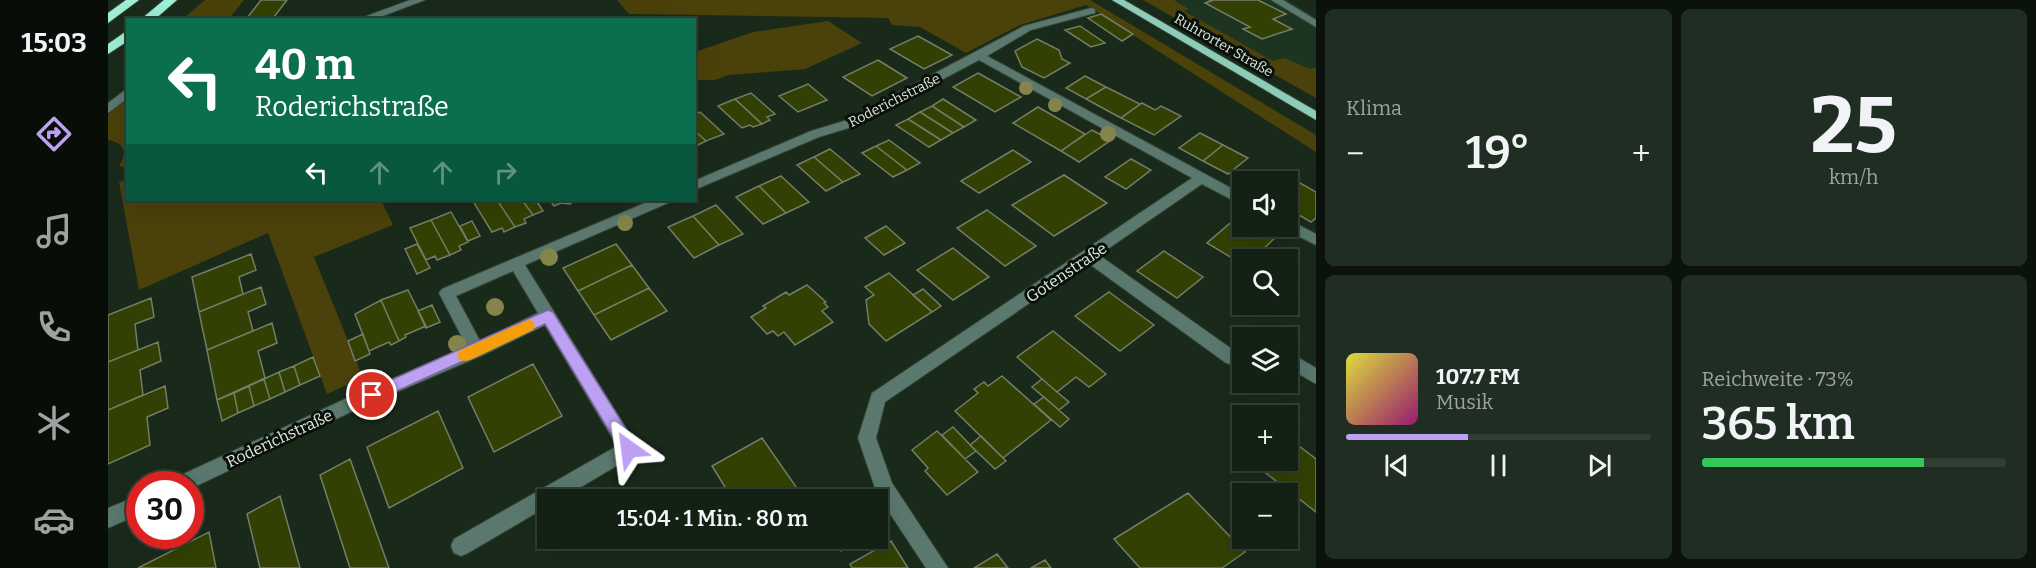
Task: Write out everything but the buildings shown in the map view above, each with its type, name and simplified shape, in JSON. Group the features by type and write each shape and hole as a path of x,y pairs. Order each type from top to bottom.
{"highway":[{"path":"108,19 133,0"},
{"path":"148,18 171,0"},
{"path":"108,50 126,36"}],"main road":[{"name":"Ruhrorter Straße","path":"1117,0 1316,116"}],"street":[{"path":"367,18 420,0"},
{"path":"1276,0 1316,24"},
{"name":"Roderichstraße","path":"696,185 815,134 848,124 979,57 1028,28 1091,11"},
{"path":"979,57 1232,194"},
{"path":"108,109 126,93"},
{"name":"Gotenstraße","path":"938,568 884,488 867,438 878,398 1202,178"},
{"path":"477,350 447,293 661,201"},
{"path":"1298,230 1316,240"},
{"path":"1089,256 1232,358"},
{"path":"461,546 629,449 516,263"},
{"name":"Roderichstraße","path":"204,474 351,404 477,350 548,316"},
{"path":"1298,365 1316,377"},
{"path":"108,518 126,510"}],"shaded area":[{"path":"205,0 244,0 230,18 184,18"},
{"path":"617,0 1090,0 1316,135 1316,152 1086,5 1020,25 966,53 920,27 892,25 888,18 629,14"},
{"path":"1143,0 1174,0 1189,9 1184,11 1273,61 1284,58 1310,69 1316,67 1316,98"},
{"path":"1174,0 1288,0 1316,18 1316,67 1311,69 1299,64 1273,61 1183,11 1188,8"},
{"path":"828,21 862,43 805,69 729,75 715,80 696,80 696,52 753,32"},
{"path":"126,98 125,168 119,166 124,153 123,149 118,143 108,140 108,115"},
{"path":"126,179 126,201 381,201 393,225 314,257 363,378 327,394 268,233 139,290 119,182"}],"slow traffic":[{"path":"465,355 528,325"}],"route":[{"path":"372,395 477,350 548,316 629,449"}]}
